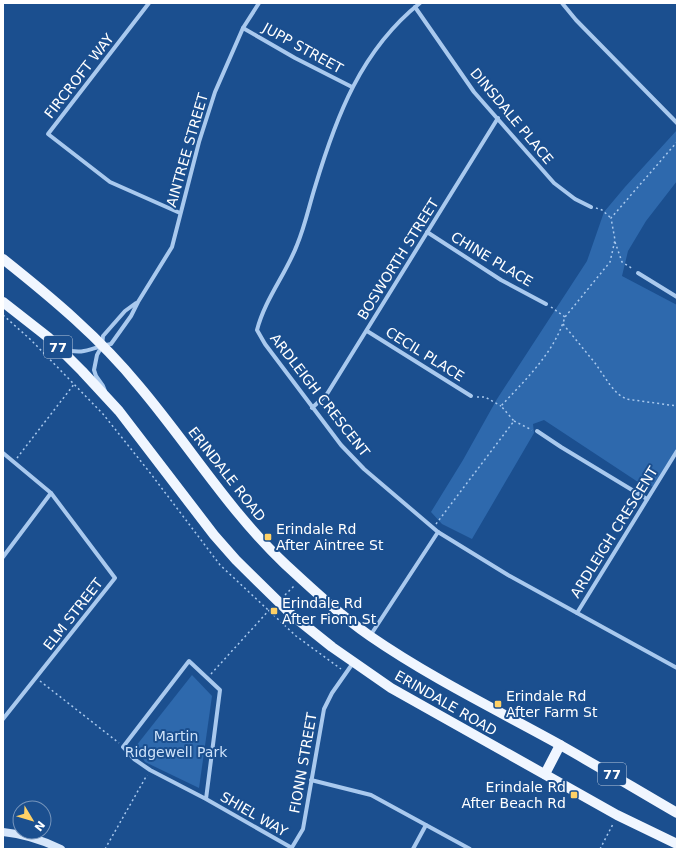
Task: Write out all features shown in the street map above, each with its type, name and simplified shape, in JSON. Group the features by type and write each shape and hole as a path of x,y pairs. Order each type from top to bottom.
{"main road":[{"name":"ERINDALE ROAD","path":"3,259 51,298 102,346 138,383 236,511 274,553 301,579 351,622 437,679 623,780 677,813"},
{"name":"ERINDALE ROAD","path":"3,302 57,347 82,371 119,411 214,535 250,575 298,619 353,663 391,688 618,815 677,844"},
{"path":"545,774 560,745"},
{"path":"663,805 677,810"}],"street":[{"name":"FIRCROFT WAY","path":"149,3 48,134 110,182 180,213"},
{"name":"AINTREE STREET","path":"57,347 70,351 82,352 112,344 132,316 138,302 172,247 199,142 215,92 243,28 258,3"},
{"name":"ARDLEIGH CRESCENT","path":"420,3 389,31 363,68 352,87 333,130 302,234 294,254 260,316 256,330 312,408 341,445 364,469 438,532 508,575 577,613 677,451"},
{"path":"562,3 576,20 677,123"},
{"name":"DINSDALE PLACE","path":"415,7 474,92 554,183 575,199 591,207"},
{"name":"JUPP STREET","path":"243,28 295,58 352,87"},
{"name":"BOSWORTH STREET","path":"312,408 327,394 498,118"},
{"name":"CHINE PLACE","path":"427,232 501,280 546,304"},
{"path":"638,273 677,297"},
{"name":"AINTREE STREET","path":"108,399 104,386 96,376 94,370 97,354 102,346 103,336 125,311 138,302"},
{"name":"CECIL PLACE","path":"367,331 471,396"},
{"path":"537,431 647,499"},
{"name":"ELM STREET","path":"3,453 52,493 115,578 3,719"},
{"path":"3,557 52,493"},
{"path":"370,636 438,532"},
{"path":"577,613 677,668"},
{"name":"SHIEL WAY","path":"206,799 220,690 189,661 124,747 134,759 150,770 206,799 291,849"},
{"name":"FIONN STREET","path":"291,849 303,829 324,709 332,693 353,663"},
{"path":"311,780 371,795 470,849"},
{"path":"413,849 426,825"},
{"path":"3,832 32,837 61,849"}],"path":[{"path":"611,218 677,142"},
{"path":"591,207 602,210 611,218 615,240 622,262 638,273"},
{"path":"501,406 545,357 563,324 565,317 610,262 615,240"},
{"path":"546,304 565,317"},
{"path":"3,315 75,383 103,414 220,565 296,636 347,673"},
{"path":"563,324 618,394 626,398 677,406"},
{"path":"14,461 75,383"},
{"path":"471,396 485,397 501,406 514,421 529,429 537,431"},
{"path":"433,528 514,421"},
{"path":"207,678 268,610 301,579"},
{"path":"36,678 124,747"},
{"path":"105,849 150,770"},
{"path":"600,849 618,815"}],"green space":[{"path":"677,130 677,181 646,221 628,251 622,276 677,305 677,449 654,487 638,482 544,420 533,424 534,433 472,539 442,524 431,512 463,460 497,399 587,261 604,212"},
{"name":"Martin Ridgewell Park","path":"192,675 212,696 199,788 145,762 136,746"}],"place":[{"name":"Erindale Rd After Aintree St","path":"268,537"},
{"name":"Erindale Rd After Fionn St","path":"274,611"},
{"name":"Erindale Rd After Farm St","path":"498,704"},
{"name":"Erindale Rd After Beach Rd","path":"574,795"}]}
